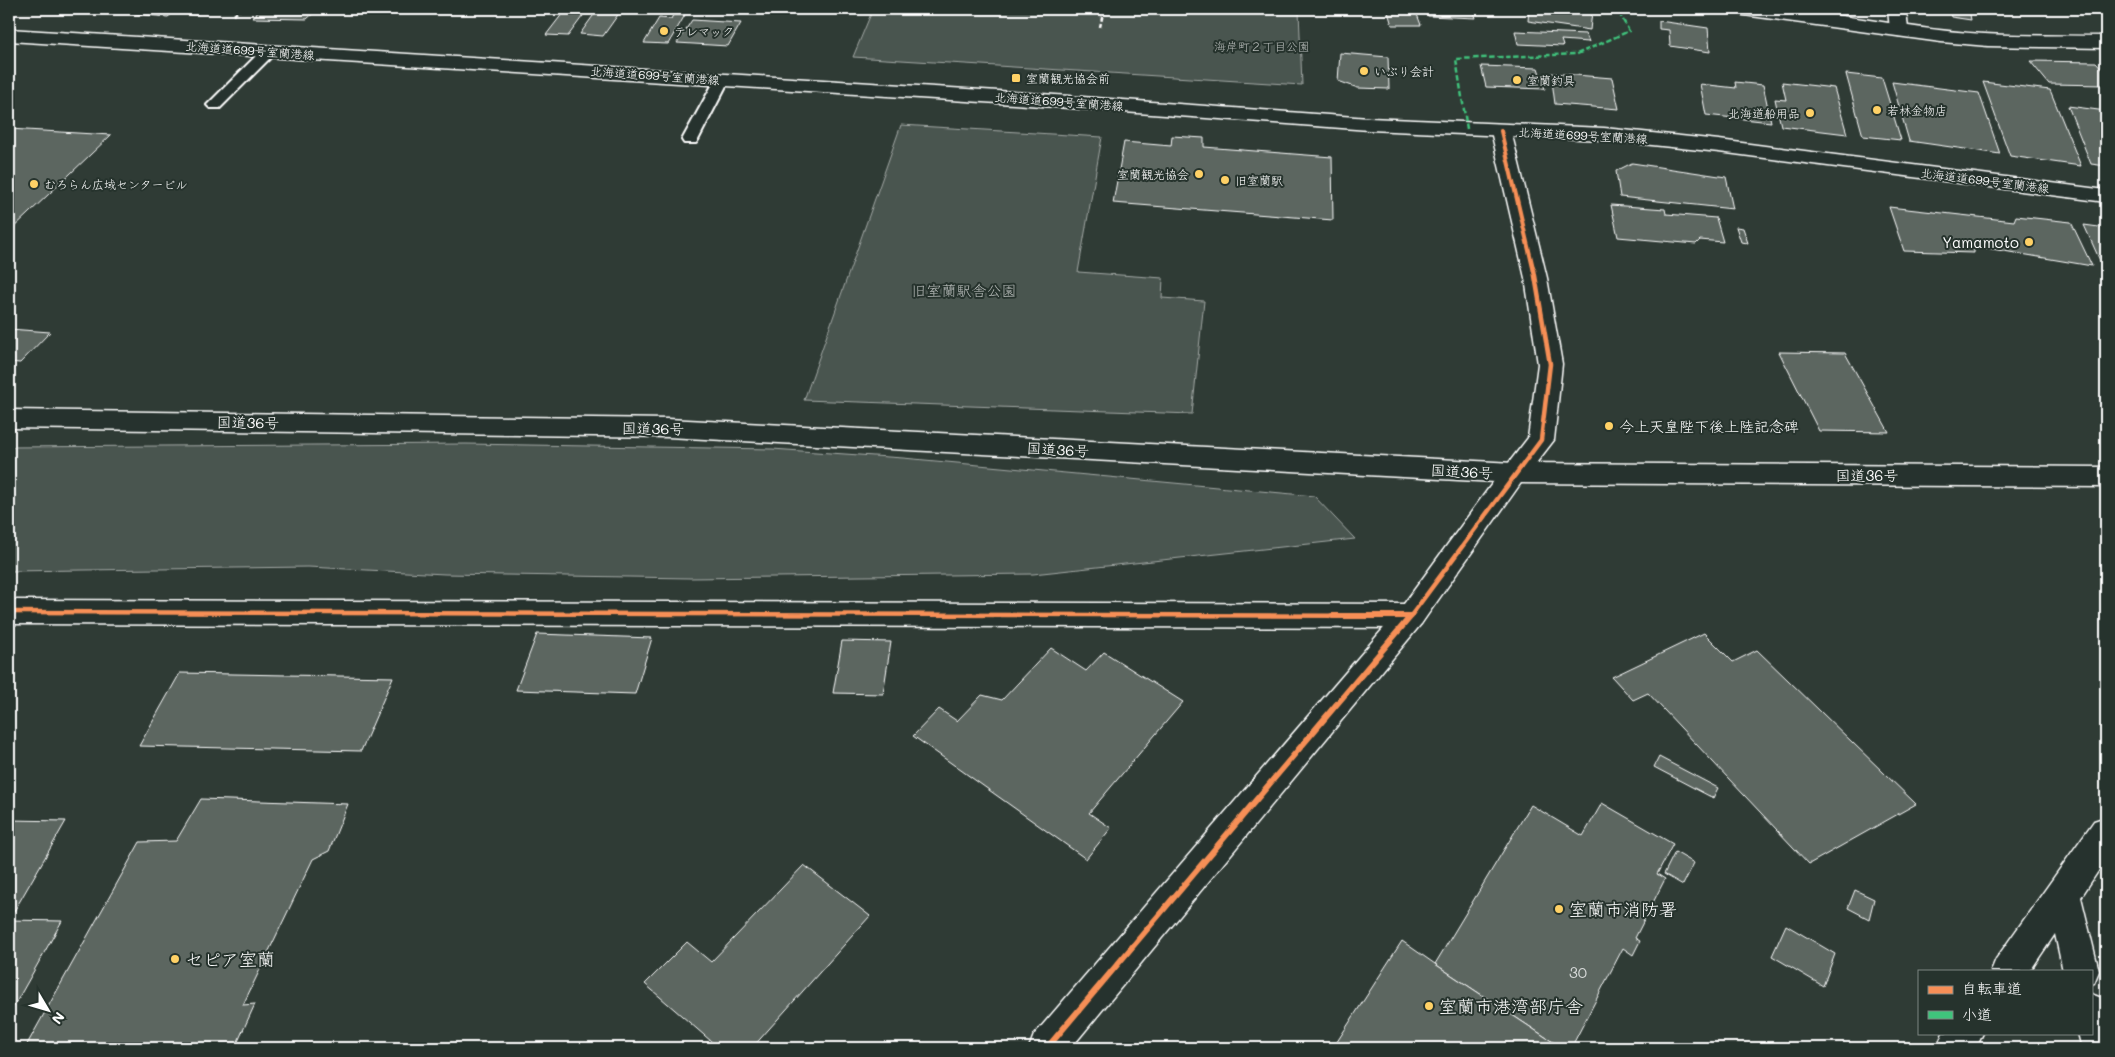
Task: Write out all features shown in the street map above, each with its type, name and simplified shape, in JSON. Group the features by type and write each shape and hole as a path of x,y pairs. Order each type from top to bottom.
{"main road":[{"path":"1736,9 1988,40 2106,42"},
{"path":"1897,9 1899,30"},
{"name":"北海道道699号室蘭港線","path":"9,35 1014,98 1369,124 1604,134 1720,146 2106,196"},
{"path":"1047,1048 1411,616 1514,473 1541,440 1550,364 1536,278 1501,131"},
{"name":"国道36号","path":"9,418 668,428 1514,473 2106,476"},
{"path":"9,612 1411,616"},
{"path":"2010,970 2106,832"},
{"path":"2063,894 2081,970"},
{"path":"2092,1016 2100,1048"},
{"path":"1955,1048 1964,1034"}],"lane":[{"path":"214,105 269,51"},
{"path":"690,140 722,80"}],"path":[{"path":"1100,27 1104,9"}],"green space":[{"name":"海岸町２丁目公園","path":"873,9 1269,9 1299,11 1302,85 853,57"},
{"name":"旧室蘭駅舎公園","path":"901,125 1102,137 1078,272 1163,278 1162,298 1204,301 1192,414 804,400"},
{"path":"466,444 772,449 903,458 1314,496 1355,539 1033,574 690,578 445,574 308,567 9,571 9,447"}],"building":[{"path":"131,9 178,9 168,17 126,13"},
{"path":"185,9 203,9 196,15 180,14"},
{"path":"260,9 318,9 307,19 252,18"},
{"path":"566,9 588,9 568,36 546,35"},
{"path":"598,9 622,9 603,36 580,34"},
{"path":"1387,9 1415,9 1421,25 1392,25"},
{"path":"1426,9 1473,9 1476,18 1428,16"},
{"path":"1529,9 1566,9 1592,12 1590,30 1528,21"},
{"path":"1949,9 1969,9 1971,20 1951,17"},
{"name":"テレマック","path":"673,15 685,15 668,44 644,43 659,18 671,19"},
{"path":"692,20 741,23 728,46 677,43"},
{"path":"1659,21 1708,28 1710,52 1670,46 1669,30 1659,29"},
{"path":"1515,31 1586,34 1589,42 1561,40 1563,46 1518,44"},
{"path":"1340,53 1388,57 1389,89 1358,88 1338,81"},
{"path":"2030,61 2096,62 2106,73 2106,85 2049,84"},
{"path":"1481,66 1538,68 1545,89 1486,87"},
{"path":"1551,73 1612,78 1619,109 1555,104"},
{"path":"1846,74 1882,78 1901,140 1863,136"},
{"path":"1735,82 1763,85 1771,122 1706,115 1700,84 1736,88"},
{"path":"1782,82 1834,88 1847,134 1781,126 1775,99 1786,100"},
{"path":"1892,82 1979,93 2000,154 1909,141"},
{"path":"1983,82 2050,90 2081,166 2010,156"},
{"path":"2068,106 2106,111 2106,166 2091,164"},
{"name":"むろらん広域センタービル","path":"9,129 111,135 9,232"},
{"name":"旧室蘭駅","path":"1172,136 1204,138 1204,147 1332,157 1333,220 1113,203 1124,142 1171,146"},
{"path":"1632,163 1726,177 1733,209 1620,197 1616,171"},
{"path":"1611,205 1665,209 1666,214 1716,218 1723,242 1700,240 1696,244 1618,237"},
{"path":"1889,207 2014,221 2016,216 2071,222 2092,266 1974,246 1974,253 1904,251"},
{"path":"2084,225 2106,228 2106,266 2102,265"},
{"path":"1736,227 1743,228 1748,243 1741,242"},
{"path":"9,329 50,332 20,363 9,362"},
{"path":"1779,352 1845,353 1889,432 1819,431"},
{"path":"1704,633 1733,662 1757,650 1916,804 1809,864 1648,693 1633,700 1612,677"},
{"path":"537,634 652,638 635,694 516,690"},
{"path":"842,641 891,642 883,694 833,693"},
{"path":"1051,648 1086,671 1104,652 1183,702 1089,813 1111,828 1086,859 913,736 939,709 957,721 982,695 1002,700"},
{"path":"180,673 393,677 361,751 139,746"},
{"path":"1659,757 1718,788 1713,798 1654,767"},
{"path":"201,799 348,804 329,851 313,859 243,1005 255,1004 235,1048 25,1048 140,842 176,841"},
{"name":"室蘭市消防署","path":"1602,803 1673,844 1657,874 1665,879 1635,938 1640,941 1633,955 1623,948 1571,1048 1562,1048 1435,964 1531,805 1583,836"},
{"path":"9,820 66,821 9,920"},
{"path":"1675,852 1694,863 1683,885 1664,874"},
{"path":"804,865 870,916 752,1048 719,1048 645,984 687,942 711,962"},
{"path":"1855,890 1874,899 1869,919 1848,908"},
{"path":"9,920 62,921 9,1015"},
{"path":"1786,925 1835,954 1823,986 1772,956"},
{"name":"室蘭市港湾部庁舎","path":"1402,941 1435,964 1562,1048 1333,1048"}],"marked path":[{"path":"1467,129 1456,59 1577,54 1629,31 1617,9"}],"cycle path":[{"path":"1047,1048 1411,616 1541,440 1550,364 1536,278 1501,131"},
{"path":"9,612 1411,616"}],"place":[{"name":"テレマック","path":"664,31"},
{"name":"いぶり会計","path":"1364,71"},
{"name":"室蘭観光協会前","path":"1016,78"},
{"name":"室蘭釣具","path":"1517,80"},
{"name":"若林金物店","path":"1877,110"},
{"name":"北海道船用品","path":"1810,113"},
{"name":"室蘭観光協会","path":"1199,174"},
{"name":"旧室蘭駅","path":"1225,180"},
{"name":"むろらん広域センタービル","path":"34,184"},
{"name":"Yamamoto","path":"2029,242"},
{"name":"今上天皇陛下後上陸記念碑","path":"1609,426"},
{"name":"室蘭市消防署","path":"1559,909"},
{"name":"セピア室蘭","path":"175,959"},
{"name":"室蘭市港湾部庁舎","path":"1429,1006"}]}
